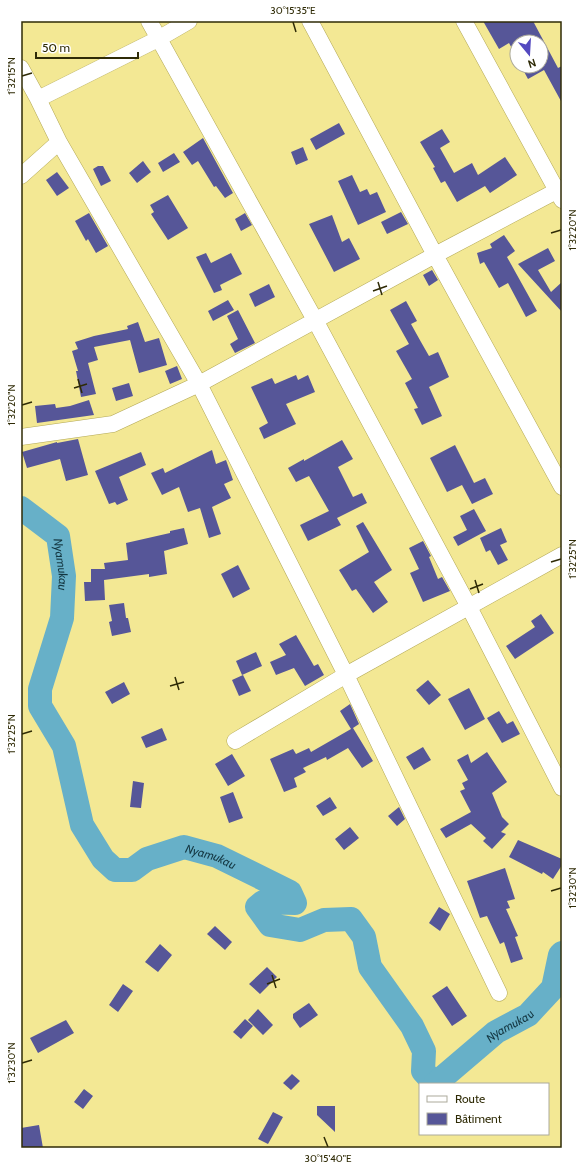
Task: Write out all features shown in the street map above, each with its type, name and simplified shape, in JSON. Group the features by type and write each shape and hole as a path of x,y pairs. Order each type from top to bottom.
{"street":[{"path":"149,21 315,320 469,607 562,788"},
{"path":"38,99 158,39 189,21"},
{"path":"310,21 434,255 562,487"},
{"path":"21,436 113,424 199,384 434,255 560,193 464,21"},
{"path":"21,68 59,142 199,384 346,675 499,993"},
{"path":"21,175 59,142"},
{"path":"235,741 346,675 562,555"}],"building":[{"path":"483,21 533,21 540,34 509,34 509,43 499,49"},
{"path":"549,51 558,68 562,66 562,103 546,74 549,74"},
{"path":"525,74 537,74 528,79"},
{"path":"339,123 345,134 316,150 310,139"},
{"path":"442,129 450,142 440,148 454,173 472,163 478,175 505,157 517,175 490,193 485,186 457,202 445,181 441,183 433,168 435,167 420,142"},
{"path":"203,138 233,193 225,198 216,186 214,187 198,161 192,165 183,152"},
{"path":"303,147 308,160 296,165 291,152"},
{"path":"174,153 180,162 163,172 158,163"},
{"path":"143,161 151,172 137,183 129,173"},
{"path":"98,166 103,166 111,181 101,186 93,169"},
{"path":"57,172 69,188 57,196 46,180"},
{"path":"352,175 360,192 367,189 370,195 377,192 386,212 358,225 338,181"},
{"path":"168,195 188,228 168,240 151,214 154,212 150,205"},
{"path":"401,212 408,224 387,234 381,222"},
{"path":"89,213 108,246 96,253 88,239 86,241 75,221"},
{"path":"245,213 252,225 241,231 235,219"},
{"path":"332,215 342,242 349,238 360,259 334,272 309,224"},
{"path":"504,235 515,251 507,257 537,311 526,317 508,283 499,288 484,262 480,264 477,253 492,248 490,244"},
{"path":"548,248 555,261 538,270 551,292 562,282 562,312 518,264"},
{"path":"206,253 211,263 231,253 242,274 220,285 222,290 214,293 196,257"},
{"path":"432,270 438,280 429,286 423,275"},
{"path":"269,284 275,297 255,307 249,294"},
{"path":"228,300 234,310 213,321 208,311"},
{"path":"406,301 417,321 411,324 421,342 429,356 438,352 449,377 429,387 442,416 422,425 414,409 418,408 405,383 412,379 396,351 409,344 390,310"},
{"path":"238,310 255,343 235,353 230,344 238,339 227,316"},
{"path":"138,322 145,342 159,338 167,365 139,373 130,340 94,347 98,360 88,363 96,394 81,397 76,371 78,371 72,351 78,349 75,342 94,336 128,329 127,326"},
{"path":"177,366 182,379 170,384 165,371"},
{"path":"296,375 298,380 308,375 315,392 286,404 296,424 264,439 259,428 268,423 251,387 272,378 275,384"},
{"path":"129,383 133,396 116,401 112,388"},
{"path":"89,400 94,415 37,423 35,406 55,404 56,408 70,406"},
{"path":"78,439 88,475 66,481 60,459 27,468 22,452 57,442"},
{"path":"342,440 353,459 338,467 353,497 362,493 367,503 337,518 341,525 308,541 300,525 329,511 309,476 296,482 288,468"},
{"path":"455,445 474,483 485,478 493,494 472,504 462,485 447,492 430,458"},
{"path":"212,450 216,464 226,460 233,480 224,484 231,498 212,507 221,534 209,538 200,508 188,512 179,487 162,495 151,473 163,468 165,473"},
{"path":"141,452 146,465 119,477 128,500 117,505 115,502 109,504 95,471"},
{"path":"474,509 486,531 458,546 453,537 467,530 460,516"},
{"path":"363,522 392,570 374,582 388,602 373,613 356,589 352,591 339,570 369,552 356,526"},
{"path":"184,528 188,544 164,551 167,574 149,577 149,574 104,580 105,600 85,601 84,582 91,582 91,569 105,569 104,563 128,560 126,543 170,533 170,531"},
{"path":"501,528 507,542 500,545 508,560 498,565 490,550 486,552 480,538"},
{"path":"423,541 431,556 429,557 438,579 442,577 450,591 423,602 410,573 419,569 409,548"},
{"path":"238,565 250,589 233,598 221,574"},
{"path":"124,603 126,618 128,618 131,632 112,636 109,622 112,621 109,605"},
{"path":"541,614 554,633 515,659 506,646 535,627 531,621"},
{"path":"296,635 314,666 318,664 324,675 305,686 294,668 276,675 270,662 286,655 279,644"},
{"path":"256,652 262,666 242,675 236,661"},
{"path":"243,675 251,691 239,696 232,680"},
{"path":"428,680 441,695 429,705 416,690"},
{"path":"124,682 130,694 112,704 105,692"},
{"path":"469,688 485,719 465,730 448,699"},
{"path":"350,704 359,724 353,728 373,761 362,768 348,748 327,760 326,757 303,768 306,772 294,778 297,787 284,792 270,759 293,749 296,754 309,748 311,752 351,729 340,711"},
{"path":"499,711 507,724 513,721 520,734 502,743 487,718"},
{"path":"162,728 167,740 146,748 141,737"},
{"path":"423,747 431,760 414,770 406,757"},
{"path":"487,752 507,782 492,793 502,817 509,824 501,832 506,834 492,849 483,841 486,838 471,824 446,838 440,829 471,812 460,791 465,789 462,783 468,780 457,760 468,754 471,763"},
{"path":"232,754 245,776 228,786 215,764"},
{"path":"133,781 144,783 141,808 130,807"},
{"path":"233,792 243,818 229,823 220,797"},
{"path":"330,797 337,808 323,816 316,806"},
{"path":"399,807 405,819 397,826 388,816"},
{"path":"350,827 359,838 344,850 335,839"},
{"path":"518,840 562,859 562,865 553,879 543,872 542,874 509,857"},
{"path":"505,868 515,899 507,901 510,908 506,909 518,936 515,937 523,959 511,963 504,942 500,944 487,916 480,918 467,881"},
{"path":"439,907 450,914 440,931 429,923"},
{"path":"215,926 232,942 225,950 207,934"},
{"path":"160,944 172,955 158,972 145,962"},
{"path":"267,967 277,977 260,994 249,984"},
{"path":"123,984 133,991 118,1012 109,1005"},
{"path":"447,986 467,1016 452,1026 432,996"},
{"path":"309,1003 318,1015 300,1028 293,1018 293,1014"},
{"path":"258,1009 273,1025 263,1035 248,1020"},
{"path":"245,1019 253,1026 241,1039 233,1032"},
{"path":"66,1020 74,1033 38,1053 30,1038"},
{"path":"292,1074 300,1081 291,1090 283,1083"},
{"path":"84,1089 93,1096 83,1109 74,1102"},
{"path":"317,1106 335,1106 335,1132 317,1115"},
{"path":"273,1112 283,1117 268,1144 258,1139"},
{"path":"39,1125 43,1148 21,1148 21,1128"}],"waterway":[{"name":"Nyamukau","path":"21,508 58,536 64,576 62,618 40,689 40,706 64,746 82,825 103,859 115,870 132,870 147,859 184,847 217,856 290,892 295,903 263,902 257,907 270,925 300,930 324,920 351,919 364,937 370,967 412,1026 424,1051 423,1071 434,1083"},
{"name":"Nyamukau","path":"436,1083 496,1032 528,1015 553,988 560,955 562,953"}]}
